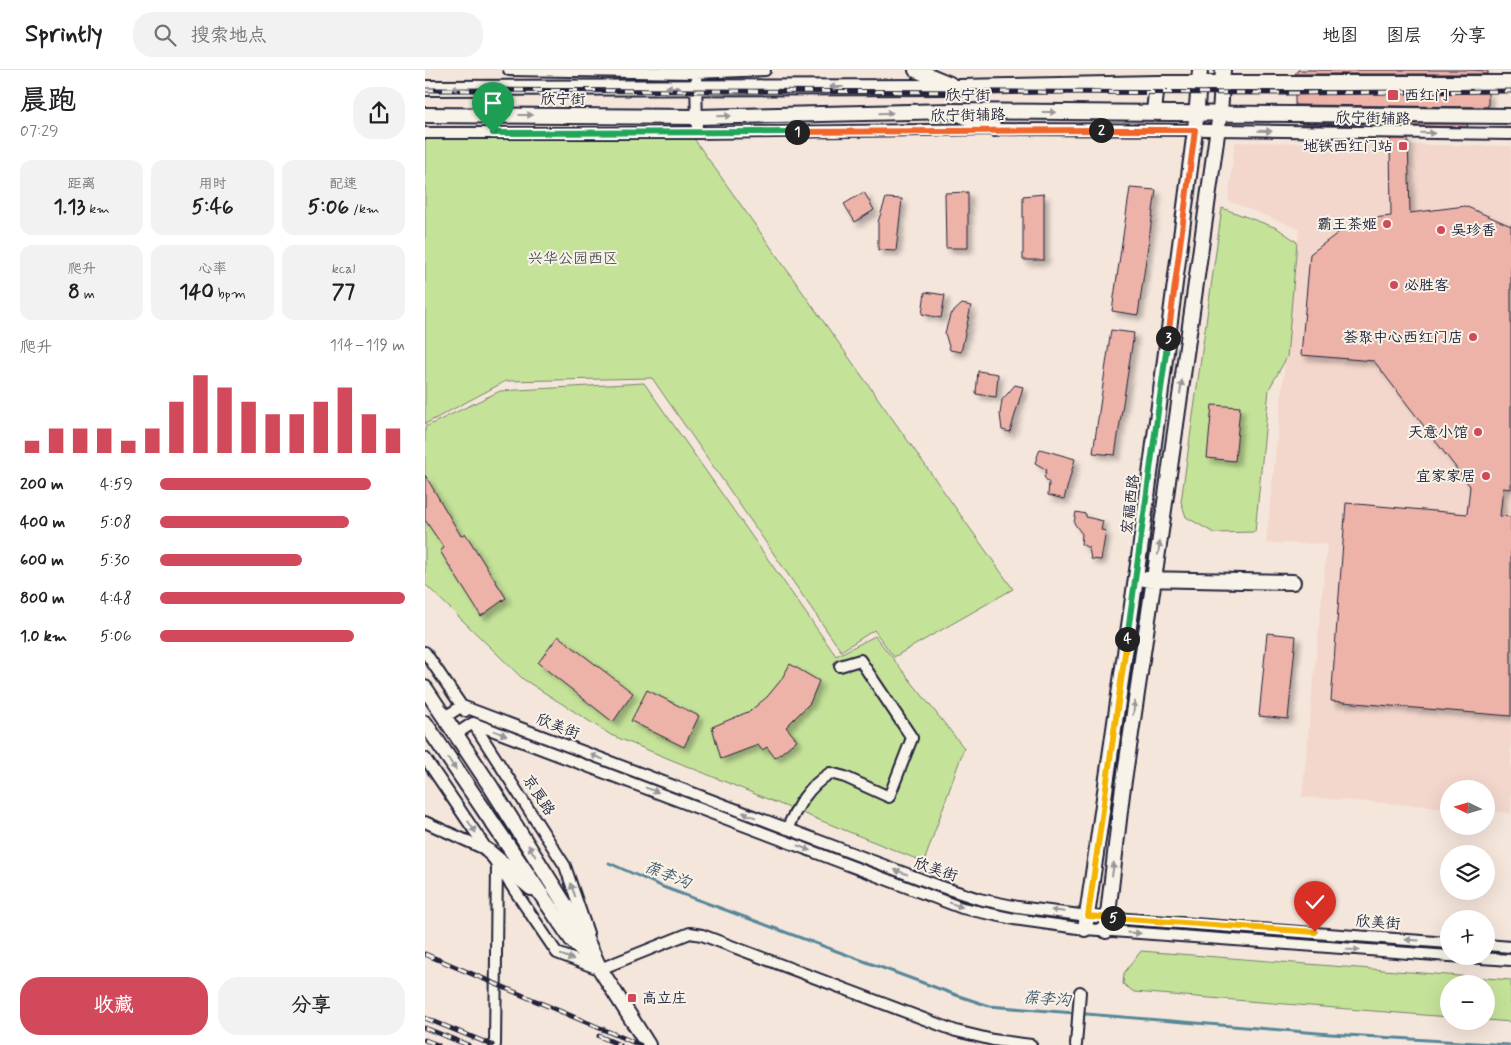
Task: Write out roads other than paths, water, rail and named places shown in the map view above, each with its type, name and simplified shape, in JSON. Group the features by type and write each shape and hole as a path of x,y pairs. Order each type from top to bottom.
{"main road":[{"path":"916,70 958,87"},
{"name":"欣宁街","path":"426,87 697,80 958,87 1157,83 1200,76 1511,83"},
{"name":"宏福西路","path":"1087,922 1136,578 1195,130 1200,76"},
{"path":"1106,924 1123,784 1220,113 1223,76"},
{"path":"1154,112 1157,83"},
{"name":"欣宁街","path":"425,114 697,117 952,111 1511,116"},
{"path":"952,111 995,129"},
{"path":"1136,578 1293,582"},
{"name":"京良路","path":"425,688 583,933 600,969 649,1045"},
{"name":"京良路","path":"425,724 572,940 600,969"},
{"path":"488,851 546,901"}],"street":[{"path":"509,70 591,71 697,80 765,70"},
{"path":"697,80 697,133"},
{"name":"欣宁街辅路","path":"425,133 697,133 995,129 1511,134"},
{"name":"京良路","path":"425,652 565,866 600,969"},
{"path":"787,829 797,806 816,782 830,774 845,777 889,797 911,738 860,660 840,666"},
{"path":"445,717 462,706"},
{"name":"欣美街","path":"462,706 939,886 979,898 1087,922"},
{"path":"456,734 473,723"},
{"name":"欣美街","path":"473,723 963,908 1014,919 1087,922 1440,955"},
{"path":"425,758 557,953 600,969 690,933 702,935 955,1031 993,1040 1031,1045"},
{"path":"425,822 488,851"},
{"path":"495,1045 497,864"},
{"name":"欣美街","path":"1106,924 1440,942"},
{"path":"1495,946 1511,947"},
{"name":"欣美街","path":"1495,959 1511,960"},
{"path":"1076,1043 1080,993"}],"waterway":[{"name":"葆李沟","path":"609,863 663,887 989,1006 1330,1034 1509,1045"}],"railway":[{"path":"425,90 1294,93 1511,91"},
{"path":"425,954 640,1045"},
{"path":"425,1018 492,1045"},
{"path":"425,1028 468,1045"},
{"path":"599,1036 620,1045"},
{"path":"425,1040 438,1045"}],"place":[{"name":"西红门","path":"1393,95"},
{"name":"地铁西红门站","path":"1403,146"},
{"name":"霸王茶姬","path":"1387,224"},
{"name":"吴珍香","path":"1441,230"},
{"name":"必胜客","path":"1394,285"},
{"name":"荟聚中心西红门店","path":"1473,337"},
{"name":"天意小馆","path":"1478,432"},
{"name":"宜家家居","path":"1486,476"},
{"name":"高立庄","path":"632,998"}],"park label":[{"name":"兴华公园西区","path":"573,258"}]}
